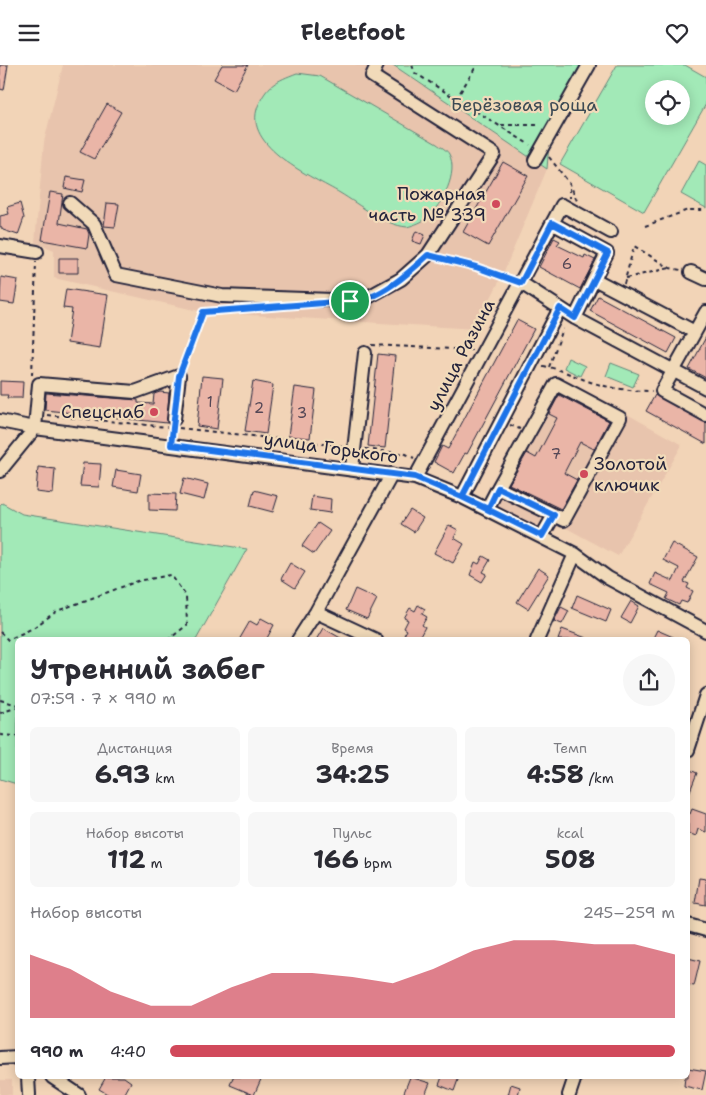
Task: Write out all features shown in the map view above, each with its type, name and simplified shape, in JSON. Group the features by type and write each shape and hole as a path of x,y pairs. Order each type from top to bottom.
{"street":[{"path":"70,203 94,224 116,275 222,296 361,301 401,279 428,255 494,154 372,75 377,65"},
{"path":"537,155 589,65"},
{"name":"улица Разина","path":"415,477 562,205 610,232"},
{"path":"552,223 608,253 575,318"},
{"path":"0,247 36,252"},
{"path":"691,272 706,279"},
{"path":"594,279 695,332"},
{"path":"521,283 575,318 706,389"},
{"path":"462,497 560,308"},
{"path":"706,312 662,391 706,415"},
{"path":"352,468 365,353"},
{"path":"0,471 34,427 39,385 135,392 179,376 174,419"},
{"path":"488,509 498,488 556,384 620,418 564,520 498,488"},
{"name":"улица Горького","path":"0,421 415,477 488,509 542,536 575,554 608,578 706,631"},
{"path":"300,637 316,612 392,473"},
{"path":"542,536 554,515"},
{"path":"538,637 575,554"},
{"path":"316,612 370,637"},
{"path":"690,744 705,703"},
{"path":"690,926 706,930"},
{"path":"0,1058 15,1057"},
{"path":"28,1079 29,1095"},
{"path":"55,1079 79,1095"},
{"path":"569,1095 574,1079"}],"path":[{"path":"412,65 415,73 498,125 537,155"},
{"path":"456,99 477,65"},
{"path":"498,125 543,125"},
{"path":"645,226 688,210 706,211"},
{"path":"621,293 634,246 670,268 691,272"},
{"path":"32,384 36,252"},
{"path":"428,255 476,267 521,283"},
{"path":"625,278 670,268"},
{"path":"179,376 203,312 250,309"},
{"path":"549,367 562,329"},
{"path":"365,353 366,345 446,347 484,351"},
{"path":"531,364 549,367 593,383 617,388 662,391"},
{"path":"36,414 406,454 423,463"},
{"path":"501,421 525,432"},
{"path":"0,632 8,640 33,628 57,611 138,581 171,575 186,596 187,625 172,637"},
{"path":"0,700 15,705"},
{"path":"0,713 15,707"},
{"path":"0,735 15,736"}],"shaded area":[{"path":"63,65 393,65 547,169 502,276 475,329 203,312 54,278 54,250 35,242 44,142"},
{"name":"Золотой ключик","path":"556,374 682,445 618,556 559,524 552,536 488,503"},
{"path":"0,1080 12,1080 12,1095 0,1095"}],"green space":[{"name":"Берёзовая роща","path":"393,65 594,65 549,143 547,169"},
{"path":"617,65 685,65 706,77 706,104 644,212 560,164"},
{"path":"297,73 320,76 447,151 452,162 448,188 439,204 428,217 421,222 407,227 390,223 298,169 270,147 260,135 256,121 258,106 269,88"},
{"path":"699,161 706,165 706,208 681,194"},
{"path":"568,358 585,366 580,376 564,368"},
{"path":"611,363 639,374 633,387 606,376"},
{"path":"2,503 22,514 247,549 198,637 15,637 15,783 0,779 0,505"}],"building":[{"path":"0,65 8,65 4,90 0,89"},
{"path":"222,65 248,65 234,90 214,79"},
{"path":"107,104 121,112 94,159 80,152"},
{"name":"Пожарная часть № 339","path":"503,162 528,176 488,246 463,232"},
{"path":"66,177 85,180 82,192 64,188"},
{"path":"50,192 63,194 59,223 87,229 89,234 87,248 42,240"},
{"path":"20,203 24,218 18,235 3,230 0,226 0,216 9,214 7,207"},
{"path":"107,203 119,204 115,227 104,226"},
{"path":"416,231 425,235 421,244 412,241"},
{"path":"554,238 560,241 557,245 584,258 585,255 595,260 580,289 539,267"},
{"path":"59,258 78,258 78,273 59,273"},
{"path":"1,277 18,280 14,304 0,302"},
{"path":"66,289 108,295 100,348 67,343 72,309 63,308"},
{"path":"598,296 676,338 668,353 590,311"},
{"path":"517,320 534,329 467,454 465,453 454,473 434,462 442,446 448,449"},
{"path":"706,337 706,378 689,369"},
{"path":"378,354 395,356 385,448 368,446"},
{"path":"202,376 223,378 217,429 197,426"},
{"path":"0,381 23,382 22,398 7,398 8,395 0,395"},
{"path":"253,381 273,385 266,434 245,431"},
{"path":"295,387 316,390 310,438 288,436"},
{"path":"160,392 169,393 167,423 45,410 46,393 138,400 138,403 153,404 154,394"},
{"path":"559,395 609,421 594,449 580,442 564,473 577,480 561,509 509,484 527,453 536,458 557,418 549,414"},
{"path":"655,395 706,423 706,444 646,411"},
{"path":"83,463 101,464 99,487 80,486"},
{"path":"38,467 55,469 53,494 36,492"},
{"path":"116,470 141,474 138,491 113,487"},
{"path":"184,478 208,484 204,500 180,494"},
{"path":"254,490 278,496 273,512 250,506"},
{"path":"149,493 176,494 175,511 149,510"},
{"path":"312,496 331,499 330,513 310,510"},
{"path":"410,510 423,518 414,532 401,524"},
{"path":"318,523 330,531 314,554 302,546"},
{"path":"449,525 458,530 454,538 464,544 453,563 434,553"},
{"path":"672,543 698,557 684,582 689,584 687,588 693,591 687,603 681,601 679,605 666,599 669,593 650,584 655,573 673,581 679,568 663,560"},
{"path":"483,556 490,560 483,572 487,574 482,582 470,575 475,562 479,564"},
{"path":"290,563 305,572 295,588 281,579"},
{"path":"538,568 549,575 528,609 517,602"},
{"path":"355,589 377,599 367,619 346,610"},
{"path":"577,595 611,610 606,622 572,608"},
{"path":"631,601 639,606 630,623 621,618"},
{"path":"418,605 425,609 422,614 427,617 422,625 425,627 420,637 408,637 404,635 407,630 404,628 408,620 404,618 410,608 415,611"},
{"path":"561,607 569,611 562,624 554,621"},
{"path":"261,618 274,625 268,637 241,637 250,621 257,625"},
{"path":"323,628 339,637 318,637"},
{"path":"562,629 584,637 559,637"},
{"path":"657,630 673,637 654,637"},
{"path":"690,770 697,773 690,791"},
{"path":"692,809 706,814 706,832 698,829 696,836 690,834 690,814"},
{"path":"699,878 706,879 706,905 695,903"},
{"path":"690,958 700,961 694,986 690,985"},
{"path":"690,1068 706,1071 702,1090 684,1086 685,1079 690,1079"},
{"path":"105,1079 127,1079 131,1082 124,1095 109,1095 99,1089"},
{"path":"232,1079 261,1079 254,1095 230,1085"},
{"path":"409,1079 430,1083 425,1095 403,1095"},
{"path":"441,1079 458,1079 454,1091 439,1085"},
{"path":"511,1084 520,1087 518,1095 508,1095"}],"place":[{"name":"Пожарная часть № 339","path":"496,204"},
{"name":"Спецснаб","path":"154,412"},
{"name":"Золотой ключик","path":"584,474"}],"route":[{"path":"350,301 203,312 179,376 171,445 415,477 488,509 542,536 554,515 498,488 488,509 462,497 560,308 575,318 608,253 552,223 521,283 476,267 428,255 401,279 361,301 350,301"}]}
